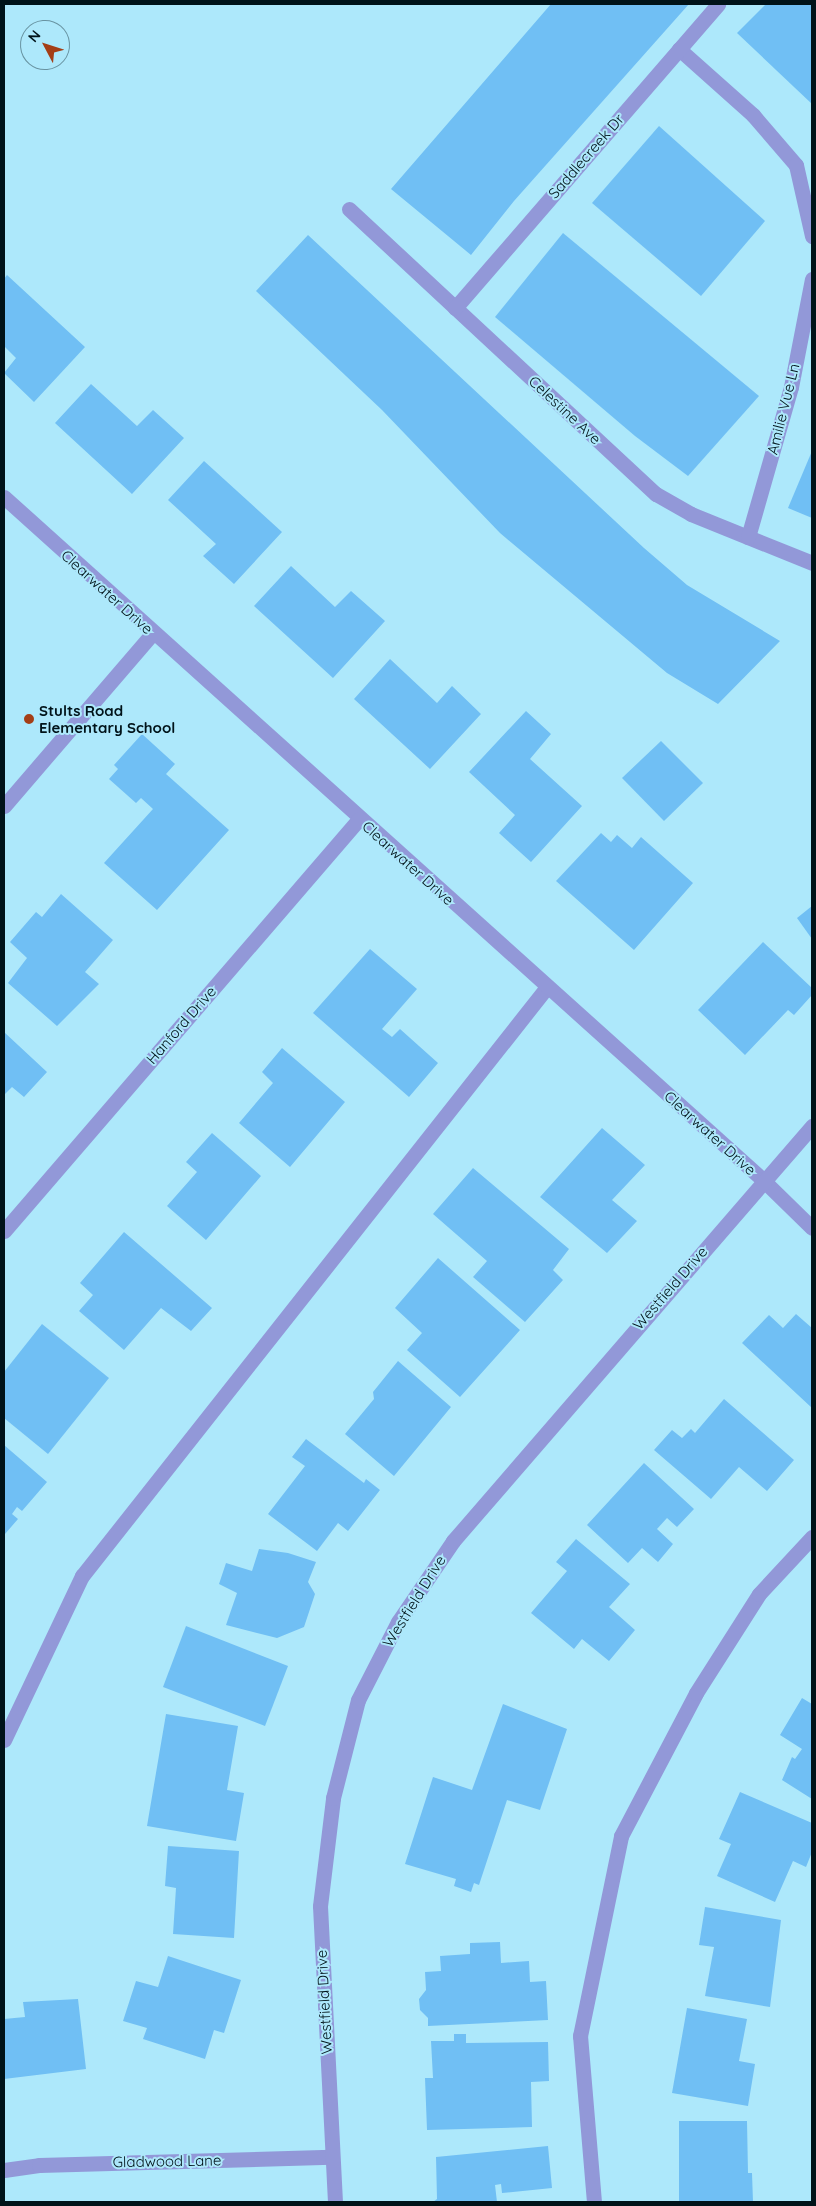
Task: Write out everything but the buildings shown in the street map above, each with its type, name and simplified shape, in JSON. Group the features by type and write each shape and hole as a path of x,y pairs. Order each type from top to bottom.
{"street":[{"name":"Saddlecreek Dr","path":"455,308 718,4"},
{"path":"679,49 753,115 796,164 812,236"},
{"name":"Celestine Ave","path":"349,209 656,494 691,514 812,563"},
{"name":"Amilie Vue Ln","path":"748,537 790,387 812,280"},
{"name":"Clearwater Drive","path":"4,497 358,819 762,1179 812,1228"},
{"path":"4,806 153,633"},
{"name":"Hanford Drive","path":"4,1231 358,819"},
{"path":"4,1740 82,1576 547,987"},
{"name":"Westfield Drive","path":"334,2202 320,1906 333,1798 358,1700 398,1622 452,1541 762,1179 812,1126"},
{"path":"594,2202 580,2036 621,1836 696,1692 759,1594 812,1537"},
{"name":"Gladwood Lane","path":"4,2170 38,2165 331,2157"}],"place":[{"name":"Stults Road Elementary School","path":"29,719"}]}
